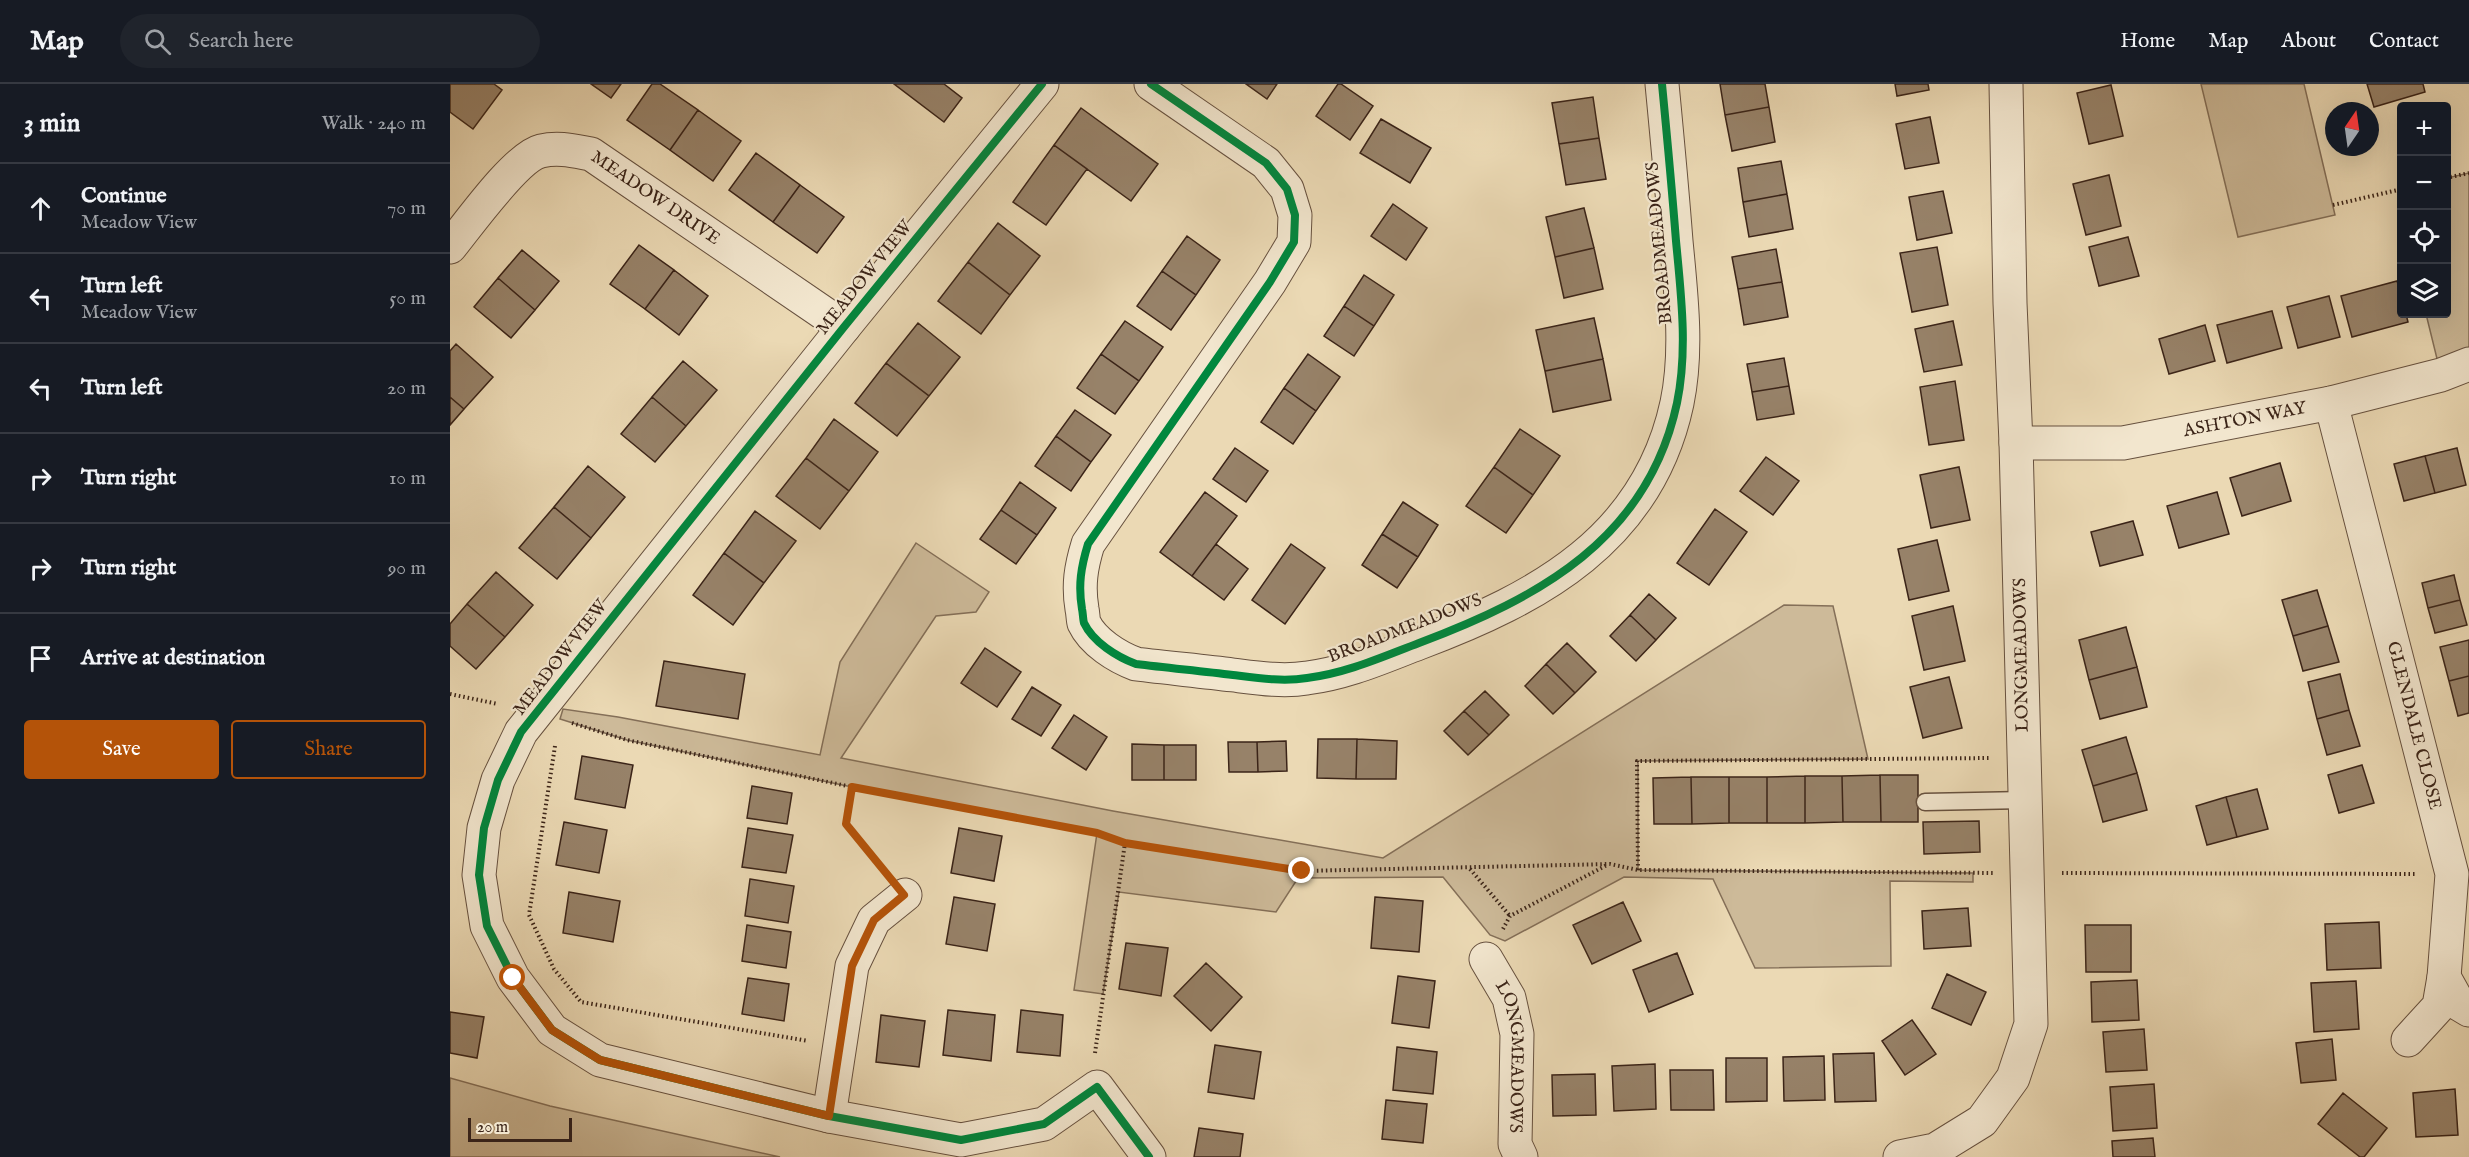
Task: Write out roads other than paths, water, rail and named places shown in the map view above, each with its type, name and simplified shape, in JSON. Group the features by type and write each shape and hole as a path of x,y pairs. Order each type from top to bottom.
{"street":[{"name":"MEADOW VIEW","path":"1041,84 844,327 549,716 521,732 498,780 484,828 479,875 487,926 513,978 552,1030 600,1060 829,1116 961,1140 1044,1124 1097,1087 1149,1157"},
{"name":"BROADMEADOWS","path":"1151,84 1266,163 1287,189 1295,215 1294,242 1275,274 1088,544 1080,569 1079,591 1084,623 1101,643 1118,657 1136,664 1264,678 1304,679 1344,671 1466,625 1538,589 1595,548 1630,509 1659,459 1677,403 1683,349 1681,290 1662,84"},
{"name":"LONGMEADOWS","path":"1900,1157 1935,1150 1982,1121 2013,1078 2031,1024 2016,443 2010,303 2006,84"},
{"name":"MEADOW DRIVE","path":"450,247 512,172 538,152 561,148 591,154 844,327"},
{"name":"ASHTON WAY","path":"2016,443 2123,442 2331,403 2441,375 2469,364"},
{"name":"GLENDALE CLOSE","path":"2331,403 2452,874 2444,977 2439,1006 2409,1040"},
{"path":"829,1116 852,966 874,920 904,895"},
{"name":"LONGMEADOWS","path":"1486,959 1509,998 1517,1034 1515,1144 1521,1157"},
{"path":"2444,977 2459,1004 2469,1010"}],"lane":[{"path":"1925,802 2025,800"}]}
